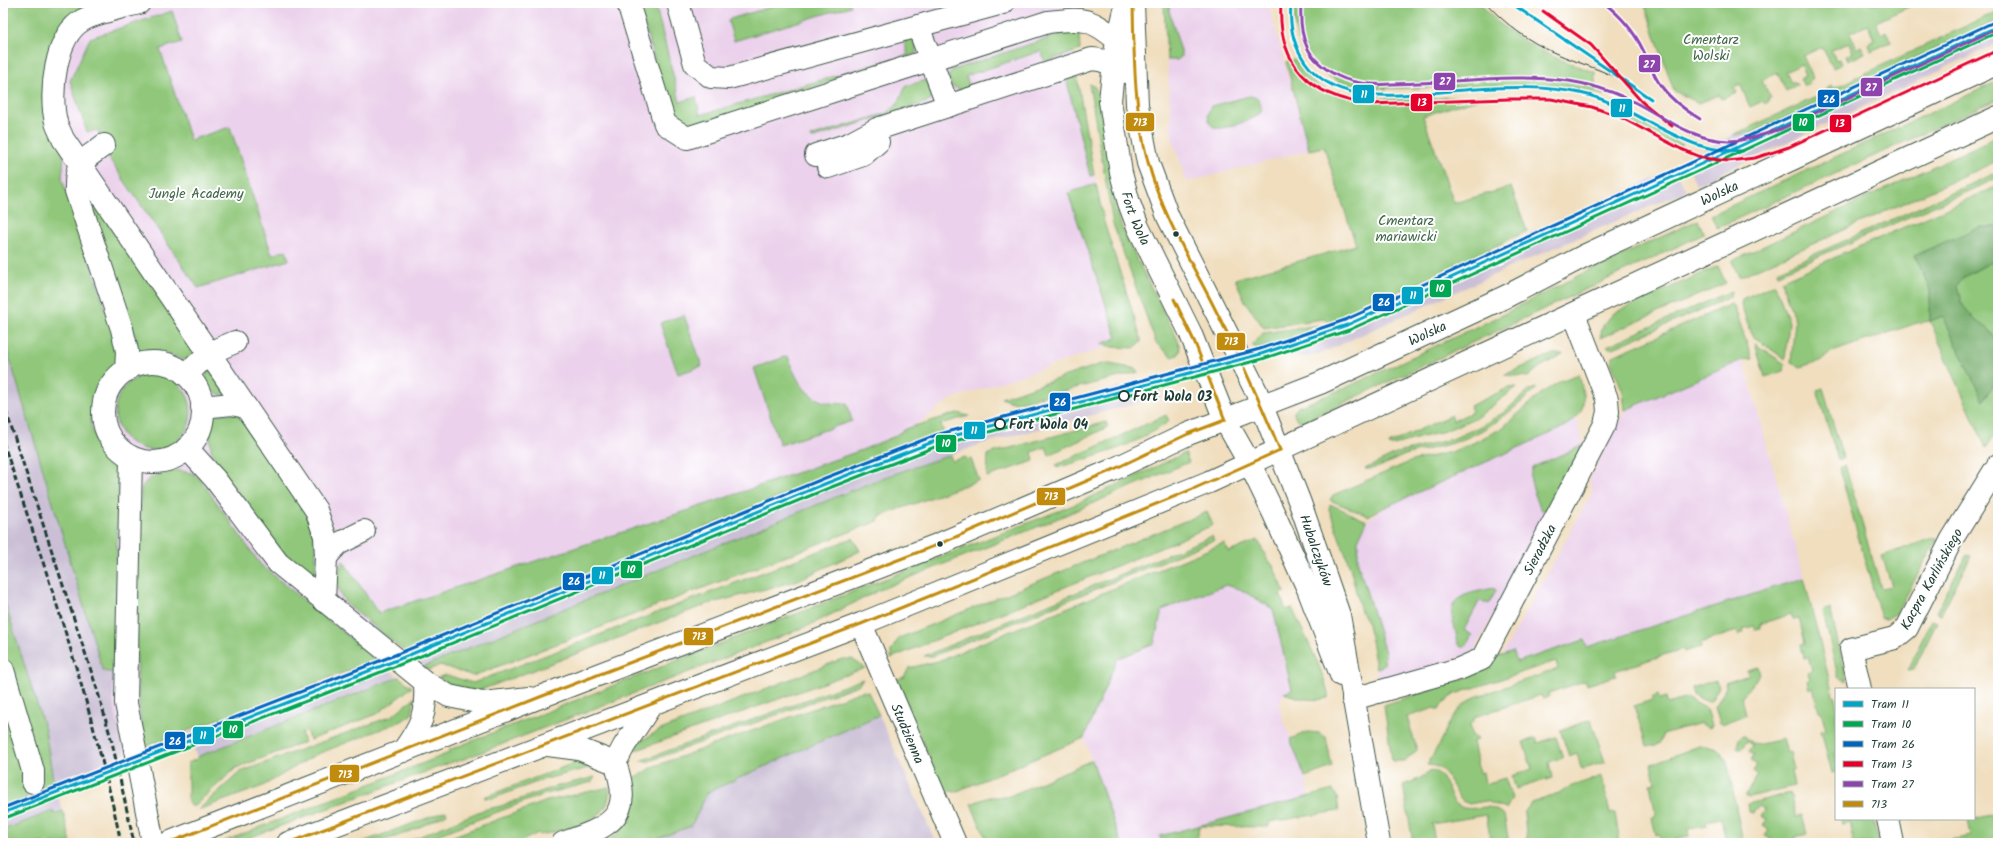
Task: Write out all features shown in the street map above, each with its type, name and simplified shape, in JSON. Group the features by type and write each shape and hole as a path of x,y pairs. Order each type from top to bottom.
{"main road":[{"path":"139,3 82,20 66,37 58,55 53,95 56,122 63,139 316,510 325,536 326,557 324,601"},
{"path":"628,3 665,124 687,138 1048,22 1081,19 1101,26 1117,40"},
{"path":"678,3 695,64 711,77 729,78 1003,3"},
{"name":"Fort Wola","path":"1127,3 1117,40 1113,64 1110,101 1121,174 1131,209 1188,327 1225,420"},
{"name":"Fort Wola","path":"1133,3 1135,81 1143,145 1156,188 1168,217 1246,370 1262,405"},
{"path":"918,26 948,106"},
{"path":"817,156 860,129 883,133 948,106 1092,59 1102,60 1113,64 1135,81"},
{"path":"1080,63 1096,76 1110,101"},
{"name":"Wolska","path":"540,697 937,545 1110,471 1188,434 1320,383 1488,305 1584,256 1998,63"},
{"path":"288,843 548,745 861,624 1193,490 1998,117"},
{"path":"104,145 80,163 75,173 76,191 122,329 127,351 126,371"},
{"name":"Sieradzka","path":"1354,699 1459,669 1482,659 1605,424 1608,412 1606,399 1574,314"},
{"path":"186,375 209,353 235,342"},
{"path":"161,363 186,375 197,389 202,407 203,414 198,432 187,448 174,457 158,462 148,462 131,457 113,441 108,434 103,418 104,405 108,392 113,383 126,371 142,364 161,363"},
{"path":"202,407 232,404 246,407"},
{"name":"Hubalczyków","path":"1262,405 1280,450 1339,615 1379,843"},
{"name":"Hubalczyków","path":"1225,420 1250,464 1308,589 1337,668 1354,699"},
{"path":"187,448 215,479 278,562 425,682 449,696 482,703 540,697"},
{"path":"131,457 126,703 153,843"},
{"name":"Kacpra Karlińskiego","path":"1860,688 1851,649 1895,638 1907,628 1952,539 1998,465"},
{"path":"326,557 338,544 364,531"},
{"name":"Studzienna","path":"861,624 955,843"},
{"path":"3,670 33,771 33,782"},
{"path":"403,751 419,728 426,702 425,682"},
{"path":"169,843 540,697"},
{"path":"563,843 598,830 614,818 622,802 623,793 616,763 624,746 651,704"},
{"path":"548,745 578,749 616,763"},
{"path":"1888,820 1893,843"}],"shaded area":[{"path":"90,3 1080,3 1080,50 1072,54 1102,216 1141,342 1134,348 1109,346 951,399 890,444 631,545 125,754 113,702 3,156 3,30"},
{"path":"1166,3 1268,3 1309,150 1187,182 1172,138 1164,6"},
{"path":"1998,20 1998,43 1696,185 1688,165 1707,154 1701,152 1733,135 1752,132 1769,126"},
{"path":"3,156 113,604 113,702 125,754 54,784 63,811 54,814 53,811 3,830 3,808 45,791 45,730 3,597"},
{"path":"1675,169 1686,191 1524,261 1324,352 1307,357 1276,354 1256,349 1341,322"},
{"path":"1743,360 1804,578 1489,679 1593,491 1589,480 1625,410"},
{"path":"1156,377 1161,397 985,443 882,478 423,667 405,652 869,460 917,442"},
{"path":"1576,418 1584,445 1533,467 1553,507 1473,653 1379,687 1376,668 1381,667 1385,653 1358,563 1357,552 1358,541 1367,521 1383,508 1558,430"},
{"path":"1226,585 1240,589 1273,609 1292,690 1284,693 1279,705 1305,777 1310,797 1161,836 1162,843 1121,843 1084,738 1117,659 1154,644 1162,610"},
{"path":"379,662 399,677 197,757 188,733"},
{"path":"879,715 936,843 646,843 690,826 708,792"}],"green space":[{"path":"3,3 98,3 60,30 46,60 46,86 64,157 62,179 118,346 117,361 103,378 95,395 91,411 91,426 97,442 116,469 119,479 117,518 116,673 103,671 3,336"},
{"path":"638,3 655,3 680,102 696,97 700,115 908,55 904,41 910,36 916,46 916,54 702,124 690,122 674,114 667,104"},
{"path":"784,3 850,3 851,6 734,41 728,21 730,19"},
{"path":"1166,3 1170,3 1169,11 1181,51 1181,57 1177,60 1167,60 1164,6"},
{"path":"1296,3 1480,3 1505,27 1533,46 1563,61 1595,72 1595,81 1604,95 1572,87 1546,85 1368,89 1352,86 1337,80 1324,72 1312,62 1303,50 1297,36 1294,20"},
{"name":"Cmentarz Wolski","path":"1644,3 1917,3 1876,22 1881,34 1886,31 1891,42 1871,51 1868,44 1874,40 1868,25 1850,33 1856,49 1861,46 1865,53 1848,61 1846,56 1853,53 1849,43 1831,50 1836,60 1840,59 1842,64 1833,68 1822,47 1803,56 1813,78 1809,81 1810,84 1804,86 1800,79 1806,76 1801,64 1786,72 1791,83 1794,81 1797,85 1786,91 1777,72 1762,81 1771,98 1768,99 1769,102 1765,104 1763,101 1750,107 1740,84 1735,87 1737,93 1721,99 1719,95 1699,103 1674,91"},
{"name":"Jungle Academy","path":"172,11 182,42 160,49 190,140 230,127 272,255 286,250 289,260 198,288 108,157 98,130 87,132 70,81 90,38"},
{"path":"1998,11 1998,20 1769,126 1752,132 1733,135 1827,92 1826,89 1831,86 1832,89"},
{"path":"1064,33 1079,34 1080,50 1045,62 1041,51 966,76 970,88 961,90 951,86 948,77 952,70"},
{"name":"Cmentarz mariawicki","path":"1295,59 1312,81 1327,89 1347,94 1396,99 1487,96 1423,116 1454,203 1511,187 1527,231 1336,322 1322,319 1264,328 1246,303 1235,279 1356,245 1324,147 1309,150 1286,62"},
{"path":"1077,77 1094,175 1090,176 1067,82 1068,79"},
{"path":"926,80 932,96 930,101 811,139 810,137 887,113 897,105 906,86"},
{"path":"1998,81 1998,99 1717,228 1711,215"},
{"path":"1089,84 1095,87 1099,98 1116,212 1125,236 1178,340 1180,350 1178,355 1172,357 1156,343 1113,224"},
{"path":"1250,96 1258,98 1260,101 1260,113 1239,124 1220,128 1216,128 1211,125 1208,115 1211,106"},
{"path":"1631,117 1682,145 1671,147 1632,125"},
{"path":"1998,136 1998,161 1739,277 1732,261"},
{"path":"1998,172 1998,178 1778,274 1777,271"},
{"path":"1096,184 1104,222 1141,338 1141,342 1134,348 1113,347 1101,344 1117,338 1068,193"},
{"path":"1998,186 1998,227 1980,227 1915,255 1930,290 1930,321 1917,323 1829,353 1820,361 1800,367 1791,362 1795,321 1781,281"},
{"path":"88,195 197,348 189,360 163,352 140,352 137,350 136,338"},
{"path":"1698,220 1704,234 1305,421 1299,420 1295,416 1294,412 1298,407 1345,388 1498,317 1589,270"},
{"path":"1980,227 1998,227 1998,258 1964,277 1957,286 1961,303 1975,320 1989,330 1998,343 1998,378 1983,401 1943,316 1930,321 1930,290 1915,255"},
{"path":"1998,258 1998,343 1986,328 1968,314 1961,301 1957,286 1964,277"},
{"path":"1718,266 1726,283 1600,338 1603,325 1614,313"},
{"path":"1775,284 1789,322 1785,359 1753,337 1741,305 1742,299"},
{"path":"1731,291 1730,297 1611,349 1607,346"},
{"path":"1731,304 1734,306 1752,359 1743,360 1625,410 1623,392 1611,362 1613,356"},
{"path":"684,315 702,366 678,374 660,323"},
{"path":"1943,316 1983,401 1998,378 1998,430 1986,448 1930,321"},
{"path":"1314,326 1327,327 1256,349 1252,345 1263,333"},
{"path":"1755,344 1785,364 1784,371 1765,377"},
{"path":"1553,354 1563,354 1540,367 1528,377 1504,375"},
{"path":"788,356 801,385 815,398 824,402 835,404 847,403 852,421 780,445 754,368"},
{"path":"1104,363 1137,369 1139,372 1016,403 1001,398"},
{"path":"209,367 229,395 212,391 206,381"},
{"path":"146,374 160,374 174,380 185,391 191,405 191,419 188,427 180,439 174,444 160,450 146,450 132,444 121,433 115,419 115,405 121,391 132,380"},
{"path":"1579,374 1583,393 1580,413 1575,419 1558,430 1368,516 1330,500 1333,495 1412,461 1451,452 1473,443 1502,428 1542,393 1560,381"},
{"path":"1517,387 1479,416 1445,431 1390,446 1389,444 1451,415 1453,421 1472,412 1470,406 1508,388"},
{"path":"1537,388 1508,413 1477,433 1453,443 1405,455 1375,468 1365,469 1398,453 1452,439 1477,428 1503,413 1529,390"},
{"path":"1823,388 1843,458 1838,460 1817,390"},
{"path":"957,413 969,416 941,424 944,434 917,442 869,460 405,652 349,606 344,601 339,590 338,579 340,567 343,561 379,613 719,500 862,450 893,437 905,429"},
{"path":"217,414 238,414 295,490 311,524 315,542 316,579 280,551 215,461 210,443 210,430"},
{"path":"1166,415 1169,421 1157,430 1130,444 1057,468 1056,465"},
{"path":"1106,422 1108,427 1049,455 1046,447 1032,452 1034,461 987,477 988,454"},
{"path":"1584,445 1548,510 1542,510 1539,506 1531,481 1531,471 1533,467"},
{"path":"1185,453 1189,462 1042,525 884,588 808,626 456,762 455,761 235,843 220,843 449,753 449,750 1076,504"},
{"path":"950,455 952,461 966,457 967,460 971,459 979,480 881,516 878,521 473,676 440,665 429,670 423,667 882,478"},
{"path":"1845,465 1881,588 1892,586 1882,556 1935,537 1937,539 1897,613 1886,619 1881,618 1839,468"},
{"path":"176,470 192,473 200,479 261,565 377,660 144,747 140,715 137,651 141,489 147,481 156,475"},
{"path":"1330,504 1367,521 1358,541 1358,563 1385,653 1384,664 1381,667 1376,668 1368,624 1361,612 1350,567 1329,509"},
{"path":"1207,512 1213,525 891,658 891,651 899,638"},
{"path":"1212,536 1214,540 933,656 924,656"},
{"path":"853,538 860,551 796,581 708,604 478,691 453,688 439,677 446,675 473,683"},
{"path":"1258,540 1268,561 1272,564 1285,592 1280,594 1286,610 1292,608 1314,654 1324,680 1328,698 1316,700 1305,699 1284,693 1292,690 1273,609 1240,589 1226,585 1162,610 1154,644 1117,659 1084,738 955,792 943,790 896,680 904,677 909,668 938,661 1224,543 1229,552"},
{"path":"1967,555 1971,556 1941,614 1936,612"},
{"path":"1804,578 1833,695 1835,696 1835,772 1832,773 1821,731 1826,730 1821,711 1819,711 1813,688 1809,689 1807,681 1810,679 1808,673 1812,671 1808,657 1804,658 1804,651 1802,651 1801,644 1805,643 1799,618 1793,619 1791,614 1760,624 1761,628 1755,629 1754,626 1743,629 1744,632 1738,635 1737,631 1700,643 1701,647 1684,652 1682,649 1615,671 1616,676 1587,685 1585,681 1548,693 1549,697 1543,699 1541,695 1474,717 1474,722 1470,723 1472,736 1476,737 1477,740 1473,741 1479,773 1483,772 1485,784 1505,778 1512,798 1506,809 1486,801 1469,804 1462,801 1445,772 1434,766 1427,765 1447,727 1466,703 1475,697 1558,669 1556,661 1455,694 1443,703 1439,710 1435,708 1407,717 1417,750 1405,761 1392,761 1384,705 1471,676 1497,657 1513,651 1517,662 1584,640 1587,647"},
{"path":"1494,588 1496,591 1489,604 1480,600 1464,630 1472,635 1465,647 1461,647 1458,644 1452,616 1452,608 1455,602 1466,595"},
{"path":"3,597 45,730 54,785 44,789 45,792 38,794 19,701 3,649"},
{"path":"1830,608 1847,681 1838,677 1823,611"},
{"path":"1932,620 1937,622 1914,669 1907,670"},
{"path":"842,659 852,659 865,668 634,751 639,742 658,731"},
{"path":"1758,667 1760,675 1742,697 1746,715 1722,724 1720,723 1715,707 1726,687 1725,683 1749,675 1747,670"},
{"path":"399,677 412,687 377,714 310,740 306,731 301,733 305,742 236,768 194,806 190,806 188,802 188,763 197,759 197,757"},
{"path":"863,679 858,685 647,762 640,761"},
{"path":"1716,680 1719,687 1711,701 1708,702 1693,695 1691,688"},
{"path":"3,681 29,777 26,799 3,808"},
{"path":"862,691 868,692 879,715 708,792 691,826 646,843 601,843 611,839 619,833 630,817 634,798 633,778 655,766"},
{"path":"1658,695 1659,699 1666,697 1668,704 1687,698 1707,709 1712,725 1711,727 1708,728 1700,723 1663,734 1659,744 1647,747 1634,706 1652,700 1651,698"},
{"path":"415,697 412,714 402,721 315,755 263,786 198,810 240,772 392,716"},
{"path":"1591,720 1605,762 1584,769 1581,768 1577,753 1569,756 1560,730"},
{"path":"1308,732 1319,733 1326,737 1332,767 1305,777 1290,739"},
{"path":"1742,735 1756,745 1783,739 1787,753 1790,752 1794,769 1791,770 1794,786 1749,797 1746,796 1758,775 1753,771 1757,765 1751,761 1754,755 1749,752 1753,745 1747,741 1741,749 1737,747 1739,738"},
{"path":"1556,737 1563,758 1549,762 1552,778 1516,789 1512,776 1532,769 1523,742 1536,738 1538,743"},
{"path":"1699,746 1717,749 1727,761 1743,843 1726,843 1721,818 1706,821 1707,826 1688,829 1689,836 1661,841 1659,834 1656,835 1652,818 1656,817 1650,784 1655,783 1651,764"},
{"path":"1092,760 1121,843 988,843 971,804 989,797 1007,797"},
{"path":"577,762 596,766 542,780 494,798 484,797"},
{"path":"1431,771 1437,772 1441,775 1452,798 1459,806 1469,809 1489,807 1504,815 1509,843 1485,843 1491,842 1486,815 1432,824 1435,843 1413,843 1403,785 1419,779"},
{"path":"1602,776 1610,814 1615,813 1620,843 1527,843 1524,813 1531,803 1559,794 1569,787"},
{"path":"595,777 592,782 542,795 416,843 404,843 483,810 501,806 551,788"},
{"path":"609,787 609,799 605,808 598,816 579,825 546,834 540,835 538,833 518,843 435,843 547,801"},
{"path":"1333,790 1337,797 1339,811 1269,822 1269,827 1199,826 1197,843 1162,843 1160,836"},
{"path":"1790,793 1796,817 1802,815 1807,834 1795,837 1796,843 1768,843 1771,839 1765,836 1769,830 1763,826 1767,819 1761,816 1765,809 1759,806 1753,813 1749,812 1748,804"},
{"path":"53,811 54,814 63,811 71,843 3,843 3,830"},
{"path":"446,811 447,814 405,833 383,840 360,843"},
{"path":"1998,815 1998,843 1935,843 1971,836 1968,820"},
{"path":"1841,820 1873,820 1878,843 1854,843 1849,823 1842,825"}],"tram line":[{"name":"13","path":"1281,3 1281,25 1285,44 1292,60 1301,74 1314,85 1330,94 1348,100 1369,104 1551,99 1592,107 1618,116 1681,149 1703,158 1728,161 1755,158 1789,147 1998,50"},
{"name":"11","path":"1291,3 1293,35 1305,62 1314,72 1326,81 1340,88 1356,93 1370,95 1416,94 1503,88 1541,88 1580,93 1611,103 1668,132 1698,145 1720,150 1743,151"},
{"path":"1486,3 1509,25 1536,44 1628,84"},
{"name":"11","path":"1511,3 1651,99"},
{"name":"27","path":"1604,3 1616,13 1631,30 1661,86 1669,96 1700,119"},
{"name":"27","path":"1301,4 1301,27 1303,37 1312,55 1318,63 1327,70 1347,80 1367,84 1398,84 1512,78 1569,81 1619,95 1688,131 1715,140 1729,141 1749,139 1781,129 1994,30"},
{"name":"13","path":"1543,11 1591,45 1641,101 1672,126"},
{"name":"26","path":"3,808 395,655 825,478 936,435 1260,349 1345,320 1682,167 1996,21"},
{"name":"11","path":"3,813 397,660 827,483 938,440 1261,354 1347,325 1684,172 1998,26"},
{"name":"10","path":"5,818 399,665 829,488 940,445 1262,359 1349,330 1686,177 1998,32"}],"railway":[{"path":"3,402 97,689 112,742 134,843"},
{"path":"3,442 83,691 110,792 121,843"}],"transit line":[{"name":"713","path":"1133,3 1134,63 1137,103 1143,142 1153,180 1175,232 1238,355 1280,450"},
{"name":"713","path":"1174,299 1195,343 1225,420"},
{"name":"713","path":"168,843 540,697 937,545 1110,471 1188,434 1225,420"},
{"name":"713","path":"288,843 861,624 1193,489 1280,450"}],"place":[{"name":"Fort Wola 03","path":"1124,396"},
{"name":"Fort Wola 04","path":"1000,424"}]}
